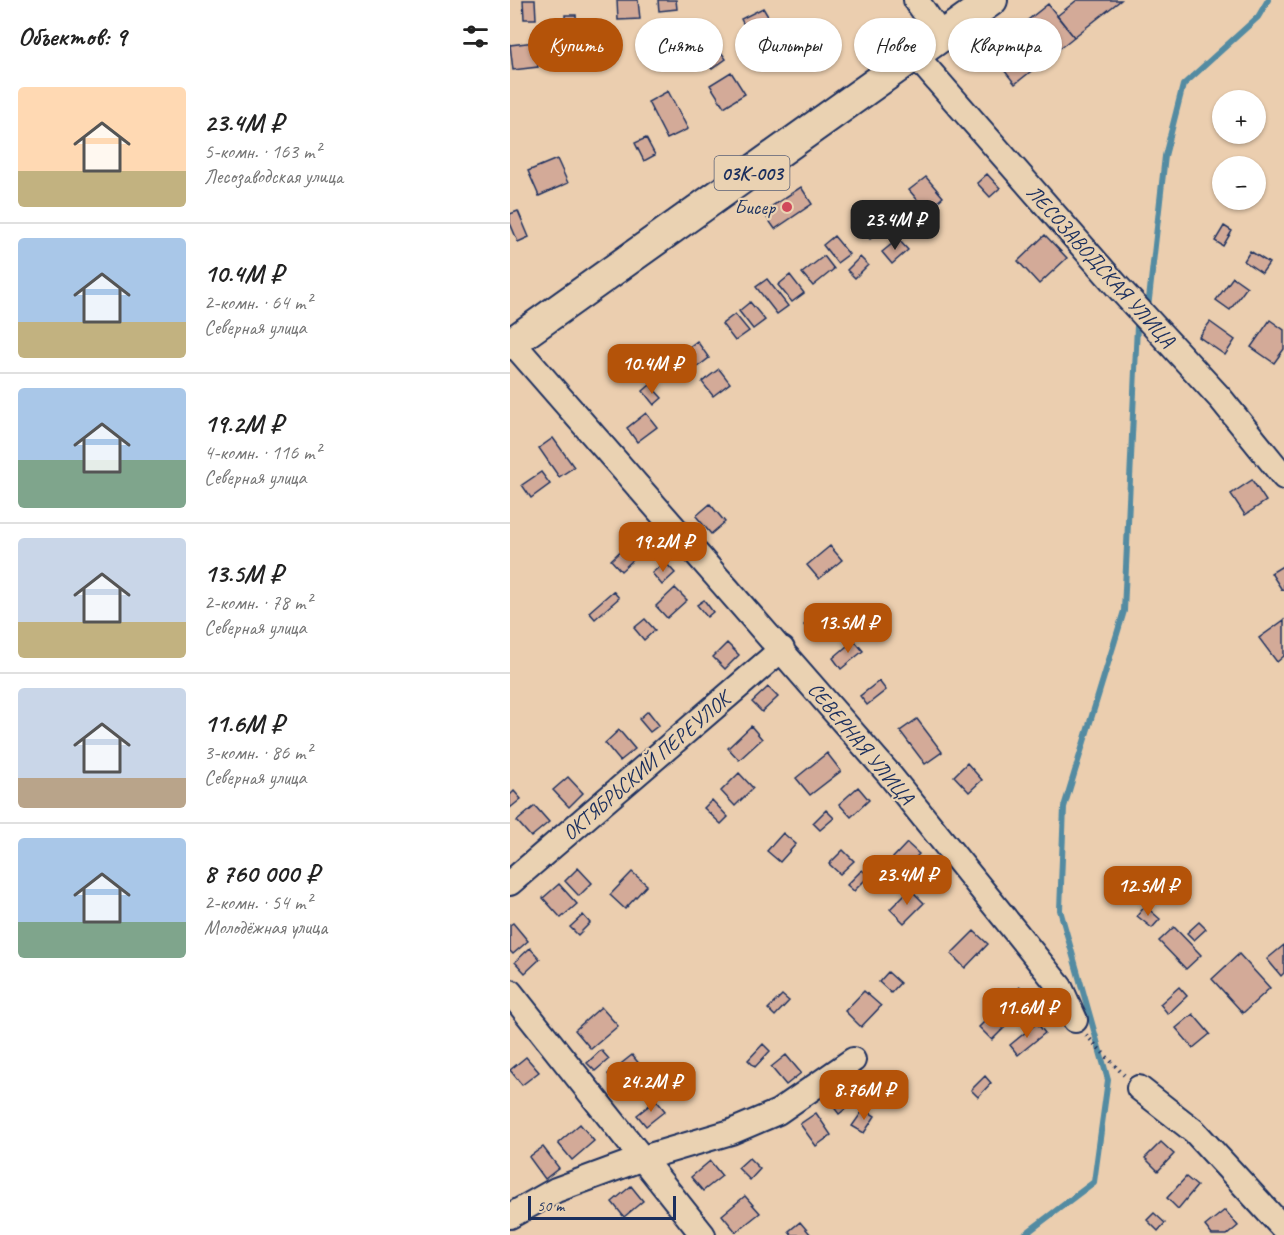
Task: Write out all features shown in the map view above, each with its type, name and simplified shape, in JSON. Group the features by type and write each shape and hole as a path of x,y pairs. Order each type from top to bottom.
{"main road":[{"name":"03К-003","path":"936,41 992,0"},
{"name":"03К-003","path":"511,343 893,72"}],"street":[{"path":"916,0 942,37"},
{"name":"ЛЕСОЗАВОДСКАЯ УЛИЦА","path":"930,72 1117,286 1221,399 1284,477"},
{"name":"СЕВЕРНАЯ УЛИЦА","path":"511,343 888,772 1060,987 1075,1020"},
{"name":"ОКТЯБРЬСКИЙ ПЕРЕУЛОК","path":"510,883 782,650"},
{"path":"510,992 703,1235"},
{"path":"510,1216 556,1190 643,1158 731,1132 778,1112 853,1060"},
{"path":"1130,1080 1194,1131 1284,1229"}],"path":[{"path":"1093,1045 1130,1080"}],"building":[{"path":"523,0 535,0 536,18 524,19"},
{"path":"617,0 638,0 640,18 618,18"},
{"path":"658,0 676,0 677,9 659,11"},
{"path":"1077,0 1121,0 1074,37 1062,22 1062,18 1057,16"},
{"path":"1048,4 1059,18 1030,18"},
{"path":"763,8 769,18 743,18"},
{"path":"565,15 576,15 576,18 565,18"},
{"path":"1062,22 1074,37 1062,47"},
{"path":"528,43 528,68 513,70 510,45"},
{"path":"731,72 745,94 724,107 710,85"},
{"path":"1006,72 1030,72 1015,84"},
{"path":"668,91 688,129 667,139 648,102"},
{"path":"646,138 655,155 644,161 635,143"},
{"path":"557,159 568,183 539,196 528,171"},
{"path":"987,174 1000,188 990,197 977,183"},
{"path":"926,177 943,197 927,211 909,190"},
{"path":"801,187 812,204 775,229 763,212"},
{"path":"871,210 885,228 870,239 856,221"},
{"path":"518,211 529,237 518,242 510,223 510,214"},
{"path":"1224,226 1232,231 1223,246 1215,241"},
{"path":"1045,235 1067,258 1039,284 1018,261"},
{"path":"834,236 849,254 837,263 823,245"},
{"path":"898,239 908,250 892,264 882,252"},
{"path":"1250,251 1269,263 1262,273 1244,261"},
{"path":"824,256 834,269 813,286 802,273"},
{"path":"860,257 868,265 855,278 847,270"},
{"path":"790,275 804,293 792,302 778,285"},
{"path":"1233,277 1247,287 1230,310 1216,300"},
{"path":"767,279 788,306 777,314 756,287"},
{"path":"750,302 765,320 753,329 739,311"},
{"path":"735,314 749,331 735,341 722,324"},
{"path":"1270,320 1284,330 1284,349 1274,363 1251,347"},
{"path":"1210,322 1235,340 1225,355 1199,337"},
{"path":"697,341 709,358 696,368 684,351"},
{"path":"719,369 730,383 713,396 702,382"},
{"path":"650,385 662,398 654,405 643,391"},
{"path":"646,413 657,427 637,442 627,428"},
{"path":"553,438 574,467 559,477 539,448"},
{"path":"541,472 550,484 531,498 522,485"},
{"path":"1252,480 1266,501 1245,515 1231,494"},
{"path":"710,504 725,522 711,534 696,516"},
{"path":"634,538 644,550 621,571 611,560"},
{"path":"830,546 842,560 819,579 807,565"},
{"path":"665,562 675,573 662,585 652,573"},
{"path":"1284,565 1284,589 1282,590 1271,573"},
{"path":"675,588 687,600 667,618 656,606"},
{"path":"613,591 619,598 595,619 589,612"},
{"path":"704,600 713,612 707,617 697,605"},
{"path":"820,610 833,624 816,638 804,625"},
{"path":"645,619 655,630 644,640 634,628"},
{"path":"1284,620 1284,656 1277,662 1259,638"},
{"path":"854,640 863,651 841,669 833,658"},
{"path":"727,643 739,655 725,669 713,657"},
{"path":"879,681 886,690 867,705 860,696"},
{"path":"768,687 778,697 762,712 752,702"},
{"path":"648,711 659,725 650,732 639,719"},
{"path":"917,719 942,752 925,764 900,731"},
{"path":"751,726 762,739 739,760 728,748"},
{"path":"619,730 635,749 620,761 605,743"},
{"path":"827,753 841,771 810,795 796,778"},
{"path":"967,763 982,780 969,792 954,776"},
{"path":"739,773 753,788 735,806 721,791"},
{"path":"568,777 583,793 569,807 553,790"},
{"path":"858,787 869,800 851,817 839,804"},
{"path":"514,791 521,799 510,808 510,795"},
{"path":"712,800 728,817 721,824 704,808"},
{"path":"535,806 549,822 531,837 517,821"},
{"path":"826,810 834,818 820,830 813,823"},
{"path":"783,833 796,844 780,862 767,851"},
{"path":"907,843 919,854 902,872 890,861"},
{"path":"843,850 854,861 840,874 829,864"},
{"path":"578,868 592,883 579,896 565,881"},
{"path":"862,870 869,876 854,891 847,885"},
{"path":"632,872 647,885 625,909 610,895"},
{"path":"559,884 577,904 561,918 543,898"},
{"path":"910,889 924,903 904,923 890,909"},
{"path":"1145,906 1160,919 1152,928 1137,916"},
{"path":"583,915 590,923 578,935 570,927"},
{"path":"1199,922 1206,929 1194,940 1187,933"},
{"path":"513,923 528,941 513,954 510,951 510,925"},
{"path":"1174,927 1201,955 1186,969 1159,941"},
{"path":"974,931 988,944 965,968 951,954"},
{"path":"1284,945 1284,973 1281,976 1267,959"},
{"path":"530,948 540,959 525,973 515,962"},
{"path":"1239,954 1270,988 1243,1013 1212,979"},
{"path":"888,972 900,983 891,993 879,982"},
{"path":"1020,987 1033,999 992,1040 979,1027"},
{"path":"1179,987 1187,996 1168,1014 1160,1004"},
{"path":"864,991 881,1006 861,1027 845,1011"},
{"path":"782,995 789,1001 775,1016 768,1009"},
{"path":"601,1007 618,1026 591,1049 575,1030"},
{"path":"1193,1014 1210,1034 1193,1048 1176,1028"},
{"path":"1037,1023 1045,1033 1018,1055 1010,1045"},
{"path":"763,1044 770,1051 755,1067 748,1060"},
{"path":"601,1050 609,1059 595,1071 587,1063"},
{"path":"632,1055 645,1071 621,1090 608,1074"},
{"path":"786,1055 801,1073 786,1085 771,1067"},
{"path":"526,1057 539,1072 522,1085 510,1070"},
{"path":"985,1076 991,1083 978,1097 971,1090"},
{"path":"839,1093 849,1106 839,1114 829,1101"},
{"path":"656,1100 665,1111 646,1126 637,1115"},
{"path":"864,1109 875,1116 864,1133 852,1126"},
{"path":"816,1113 831,1135 816,1146 800,1124"},
{"path":"580,1124 594,1141 572,1160 558,1143"},
{"path":"1161,1142 1174,1154 1158,1171 1145,1158"},
{"path":"543,1147 559,1168 545,1179 529,1157"},
{"path":"749,1158 760,1169 750,1180 738,1168"},
{"path":"710,1161 722,1176 703,1191 691,1177"},
{"path":"1186,1177 1197,1186 1178,1209 1167,1198"},
{"path":"631,1186 643,1201 624,1217 612,1202"},
{"path":"745,1196 760,1213 736,1232 722,1215"},
{"path":"1225,1210 1238,1226 1227,1235 1212,1235 1205,1226"},
{"path":"1154,1213 1165,1223 1158,1231 1147,1220"},
{"path":"800,1222 811,1235 792,1235 789,1231"}],"waterway":[{"path":"1148,308 1165,156 1183,85 1258,17 1268,0"},
{"path":"1024,1235 1094,1182 1108,1080 1060,910 1064,807 1124,611 1137,326"}],"place":[{"name":"Бисер","path":"787,207"}]}
